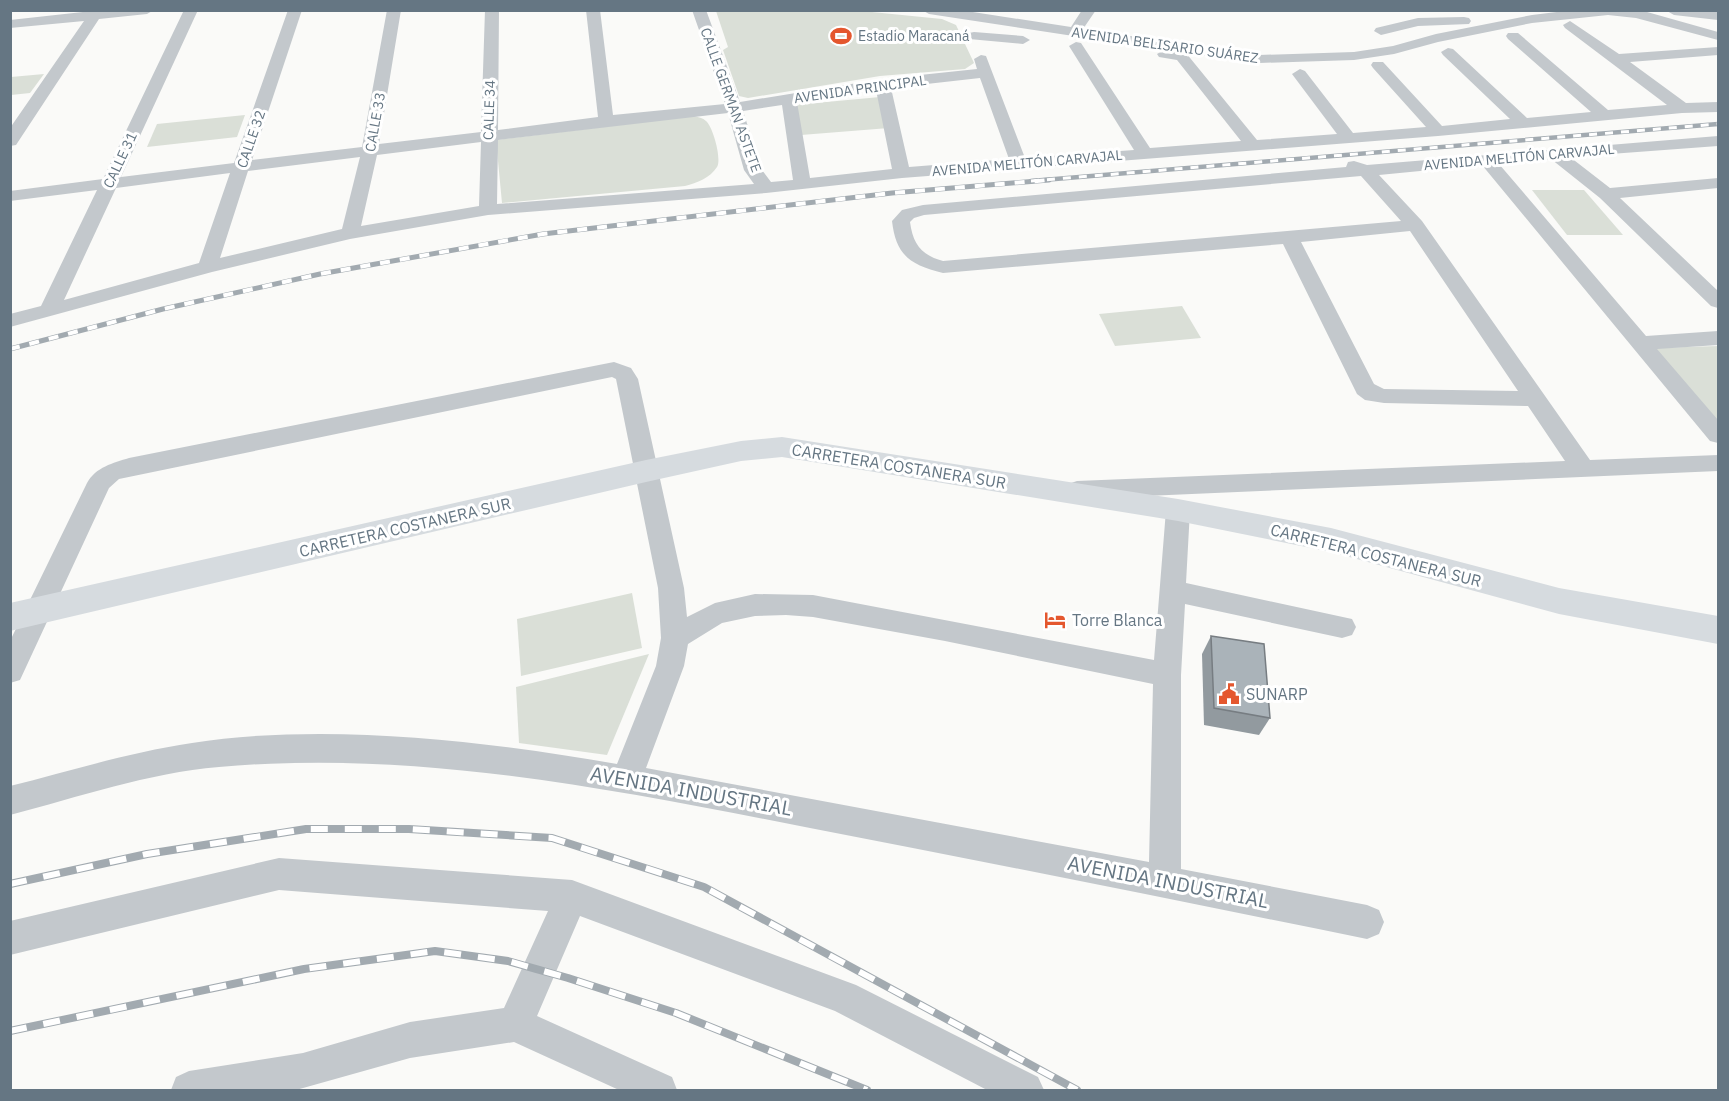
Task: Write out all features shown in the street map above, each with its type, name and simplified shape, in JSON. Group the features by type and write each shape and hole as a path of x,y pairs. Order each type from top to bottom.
{"main road":[{"name":"CARRETERA COSTANERA SUR","path":"25,614 646,471 741,451 782,447 952,472 1053,491 1178,510 1330,540 1560,601 1719,630"}],"street":[{"path":"10,24 147,10"},
{"name":"CALLE 31","path":"50,309 191,10"},
{"name":"CALLE 32","path":"207,267 295,10"},
{"name":"CALLE 33","path":"350,233 370,150 394,10"},
{"name":"CALLE 34","path":"488,210 492,10"},
{"path":"593,10 606,121"},
{"name":"CALLE GERMAN ASTETE","path":"699,10 734,108 753,170 766,188"},
{"name":"AVENIDA BELISARIO SUÁREZ","path":"929,10 972,18 995,15 1075,39 1259,59 1354,56 1394,50 1436,38 1532,19 1608,11 1641,12 1719,36"},
{"path":"1075,39 1089,10"},
{"path":"1431,21 1452,10"},
{"path":"1382,30 1418,22 1481,20 1508,10"},
{"path":"1670,10 1719,16"},
{"path":"10,141 94,16"},
{"path":"972,18 974,36 1019,164"},
{"path":"1570,26 1682,108"},
{"path":"974,36 1047,43 1075,39 1182,56 1252,145"},
{"path":"1513,36 1605,116"},
{"path":"1075,39 1145,153"},
{"path":"1613,59 1719,51"},
{"path":"1448,52 1523,123"},
{"path":"1378,65 1438,131"},
{"name":"AVENIDA PRINCIPAL","path":"10,196 606,121 734,108 882,84 986,73"},
{"path":"1300,74 1348,137"},
{"path":"882,84 902,173"},
{"path":"19,102 36,100"},
{"path":"789,100 802,184"},
{"name":"AVENIDA MELITÓN CARVAJAL","path":"10,321 207,267 350,233 488,210 766,188 902,173 1438,131 1682,108 1719,107"},
{"name":"AVENIDA MELITÓN CARVAJAL","path":"1288,142 1366,171 1719,141"},
{"path":"1556,154 1606,194 1719,302"},
{"path":"1487,161 1719,435"},
{"path":"1415,225 943,267 926,264 912,255 904,239 902,221 908,214 923,210 1366,171 1415,225 1584,470"},
{"path":"1606,194 1719,183"},
{"path":"1698,184 1719,202"},
{"path":"1289,238 1365,389 1373,395 1535,399"},
{"path":"1640,343 1719,338"},
{"path":"10,671 25,614 99,483 111,473 129,467 614,369 623,373 627,379 671,588 675,638 670,666 627,778"},
{"path":"1053,491 1719,463"},
{"path":"1165,881 1167,675 1178,510"},
{"path":"1172,591 1342,627"},
{"path":"675,638 715,614 755,605 813,606 1167,675"},
{"name":"AVENIDA INDUSTRIAL","path":"10,801 174,758 344,749 415,752 535,764 627,778 1367,922"},
{"path":"10,938 279,874 572,896 844,997 1025,1090"},
{"path":"516,1024 572,896"},
{"path":"189,1090 299,1081 410,1041 516,1024 659,1090"}],"shaded area":[{"name":"Estadio Maracaná","path":"716,11 862,11 942,19 956,25 974,63 965,69 880,76 748,98 739,96 723,50 728,47"},
{"path":"44,74 30,93 11,95 11,77"},
{"path":"880,97 889,128 801,135 794,105"},
{"path":"245,115 237,137 147,147 157,124"},
{"path":"693,116 709,124 718,157 714,171 699,182 685,186 502,203 496,140"},
{"path":"1532,190 1584,190 1623,235 1567,235"},
{"path":"1182,306 1201,338 1115,346 1099,314"},
{"path":"1718,346 1718,423 1653,348"},
{"path":"632,593 642,648 521,676 517,619"},
{"path":"649,654 607,755 519,743 516,687"}],"building":[{"path":"1211,636 1264,644 1270,718 1214,708"}],"railway":[{"path":"1031,181 1718,124"},
{"path":"10,349 163,309 320,274 543,234 892,193 1049,180"},
{"path":"10,884 147,854 306,829 409,829 552,838 704,887 1077,1090"},
{"path":"10,1031 304,969 435,951 508,961 568,978 676,1013 867,1090"}],"place":[{"name":"Estadio Maracaná","path":"841,36"},
{"name":"Torre Blanca","path":"1055,620"},
{"name":"SUNARP","path":"1229,694"}]}
